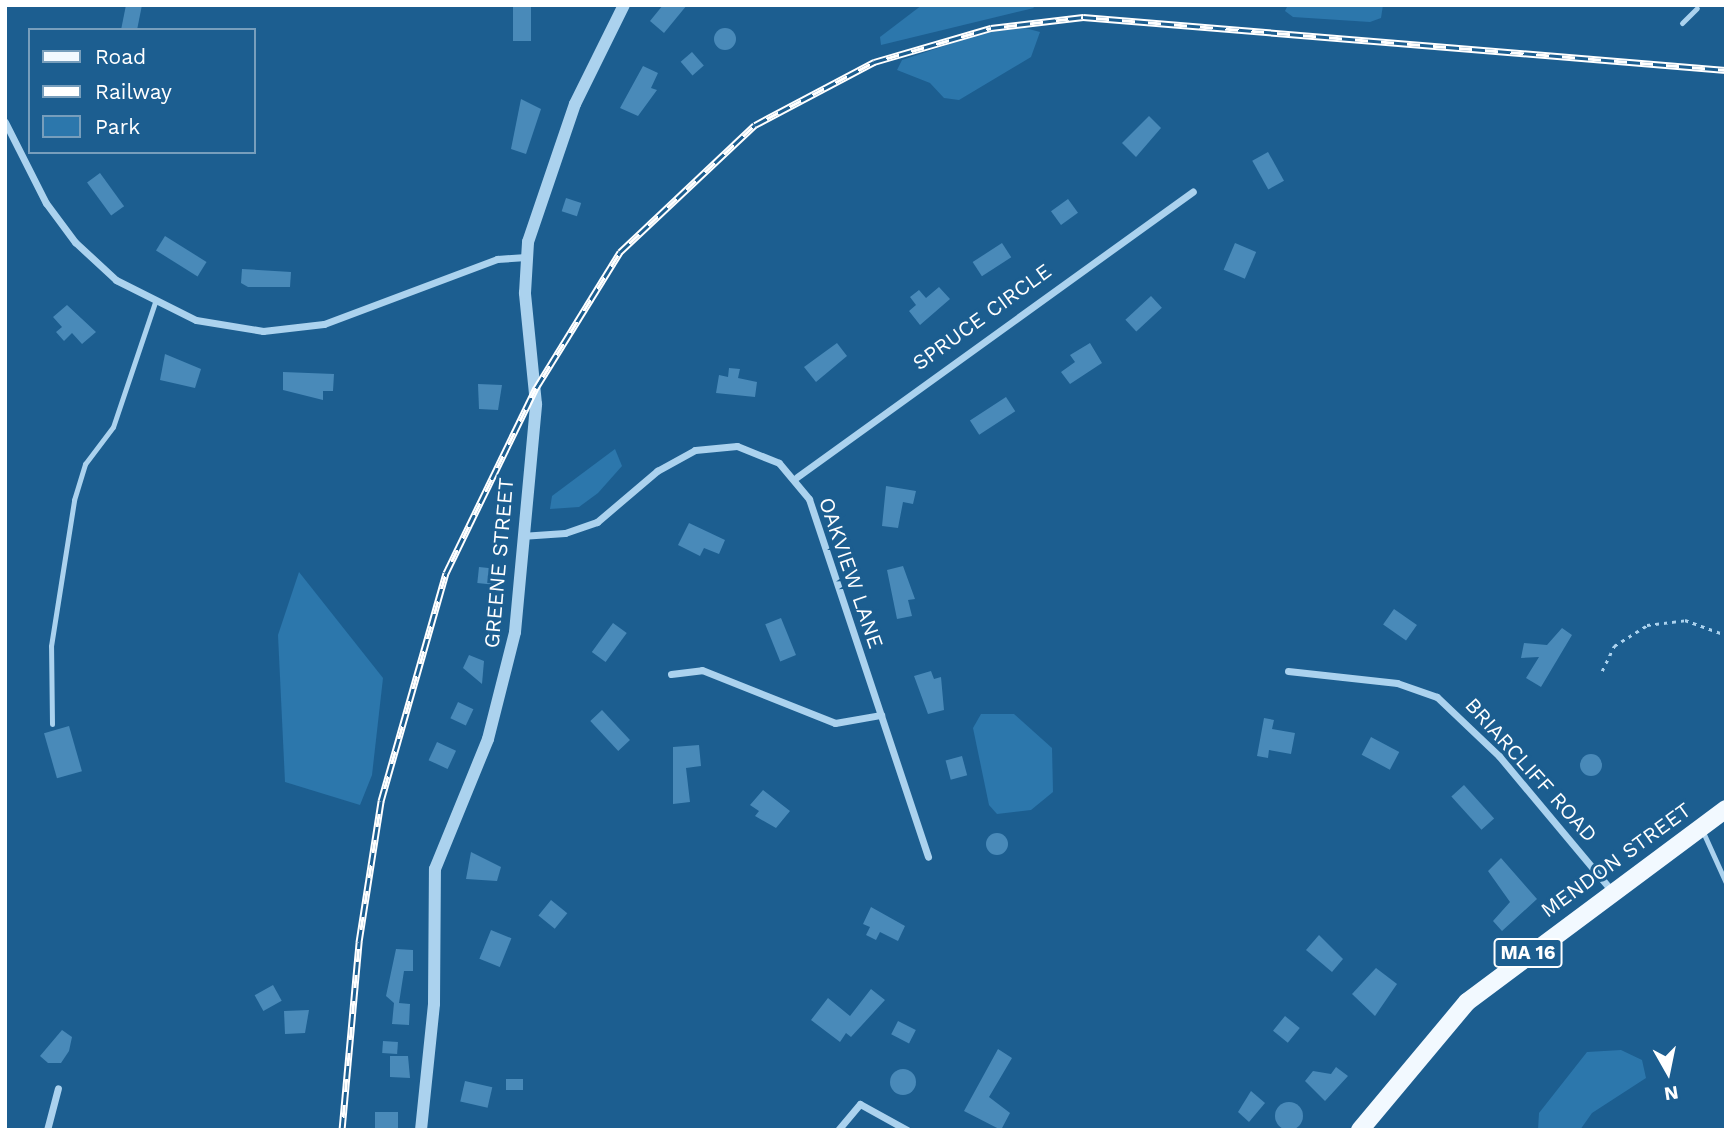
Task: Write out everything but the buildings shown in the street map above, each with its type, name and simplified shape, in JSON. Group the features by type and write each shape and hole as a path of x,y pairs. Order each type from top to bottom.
{"main road":[{"name":"MENDON STREET","path":"1360,1130 1467,1002 1612,891 1726,809"}],"street":[{"name":"GREENE STREET","path":"421,1130 434,1004 435,869 484,751 505,679 536,404 526,257 552,163 624,5"},
{"path":"5,122 67,233 116,280 155,302 218,325 284,330 346,319 497,258 526,257"},
{"name":"SPRUCE CIRCLE","path":"797,477 1193,191"},
{"name":"OAKVIEW LANE","path":"520,536 565,533 597,522 665,466 714,445 759,453 797,477 928,857"},
{"path":"671,674 702,670 835,723 881,715"},
{"name":"BRIARCLIFF ROAD","path":"1288,671 1397,683 1437,697 1499,756 1612,891"},
{"path":"47,1130 58,1088"},
{"path":"838,1130 860,1104 906,1130"}],"lane":[{"path":"1682,23 1697,8"},
{"path":"52,724 51,646 74,500 85,464 113,427 155,302"},
{"path":"1700,827 1726,883"}],"path":[{"path":"1602,671 1614,646 1647,625 1695,621 1726,635"}],"green space":[{"path":"922,5 1032,5 1034,8 881,45 880,37"},
{"path":"1288,5 1383,5 1381,18 1370,22 1293,17 1285,11"},
{"path":"1025,28 1040,32 1031,57 959,100 944,98 930,83 897,70 902,60 983,33"},
{"path":"615,449 622,466 598,493 579,507 550,509 552,496"},
{"path":"299,572 383,678 372,775 360,805 285,782 278,635"},
{"path":"981,714 1014,714 1052,748 1053,792 1031,810 997,814 989,805 973,728"},
{"path":"1621,1050 1642,1060 1646,1078 1592,1113 1580,1130 1538,1130 1539,1113 1587,1052"}],"railway":[{"path":"342,1130 359,942 381,801 446,573 536,388 620,252 755,125 874,62 991,28 1083,17 1726,70"}]}
